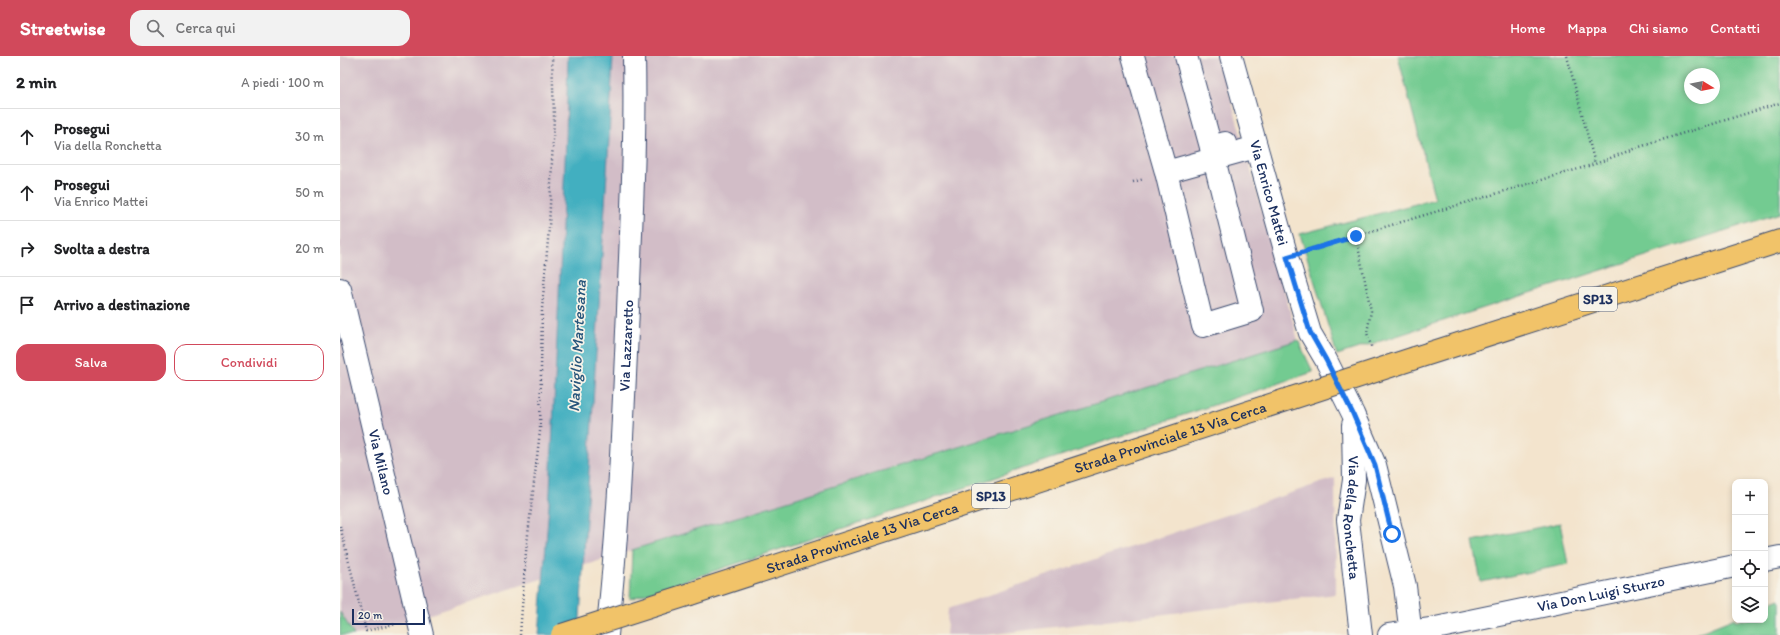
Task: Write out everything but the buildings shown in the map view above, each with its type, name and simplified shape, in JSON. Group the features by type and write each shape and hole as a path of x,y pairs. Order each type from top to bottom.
{"main road":[{"name":"Strada Provinciale 13 Via Cerca","path":"562,635 1377,370 1780,241"}],"street":[{"name":"Via Lazzaretto","path":"607,635 613,572 625,372 633,164 634,56"},
{"path":"1133,56 1166,172 1203,326 1251,312 1253,310 1213,153 1186,56"},
{"name":"Via Enrico Mattei","path":"1231,56 1287,257 1310,332 1353,414"},
{"path":"1166,172 1213,153 1254,141"},
{"name":"Via Milano","path":"340,289 422,635"},
{"name":"Via della Ronchetta","path":"1353,414 1375,465 1382,486 1405,586 1411,633"},
{"name":"Via della Ronchetta","path":"1353,414 1354,480 1348,520 1361,635"},
{"path":"1768,559 1780,557"},
{"name":"Via Don Luigi Sturzo","path":"1389,635 1411,633 1732,567"},
{"name":"Via Don Luigi Sturzo","path":"1449,635 1466,622"}],"path":[{"path":"520,635 526,552 540,432 542,309 549,228 554,117 552,56"},
{"path":"1567,56 1595,164"},
{"path":"1287,257 1595,164 1636,148 1780,103"},
{"path":"1356,236 1371,311 1366,333 1377,370"},
{"path":"340,526 366,631 403,622"}],"shaded area":[{"path":"340,56 1219,56 1298,340 415,619 356,635 340,635"},
{"path":"1335,478 1336,594 986,635 946,635 948,609"}],"green space":[{"path":"1398,56 1780,56 1780,213 1337,355 1300,234 1435,199"},
{"path":"1298,340 1313,372 630,599 632,550"},
{"path":"1560,523 1568,564 1481,582 1473,541"},
{"path":"1780,599 1780,635 1693,635 1732,619 1732,623 1768,623 1768,604"},
{"path":"340,612 354,635 340,635"}],"water":[{"name":"Naviglio Martesana","path":"568,56 613,56 609,139 579,635 539,635 550,492 566,140"}],"route":[{"path":"1356,236 1287,257 1310,332 1353,414 1375,465 1382,486 1392,534"}]}
